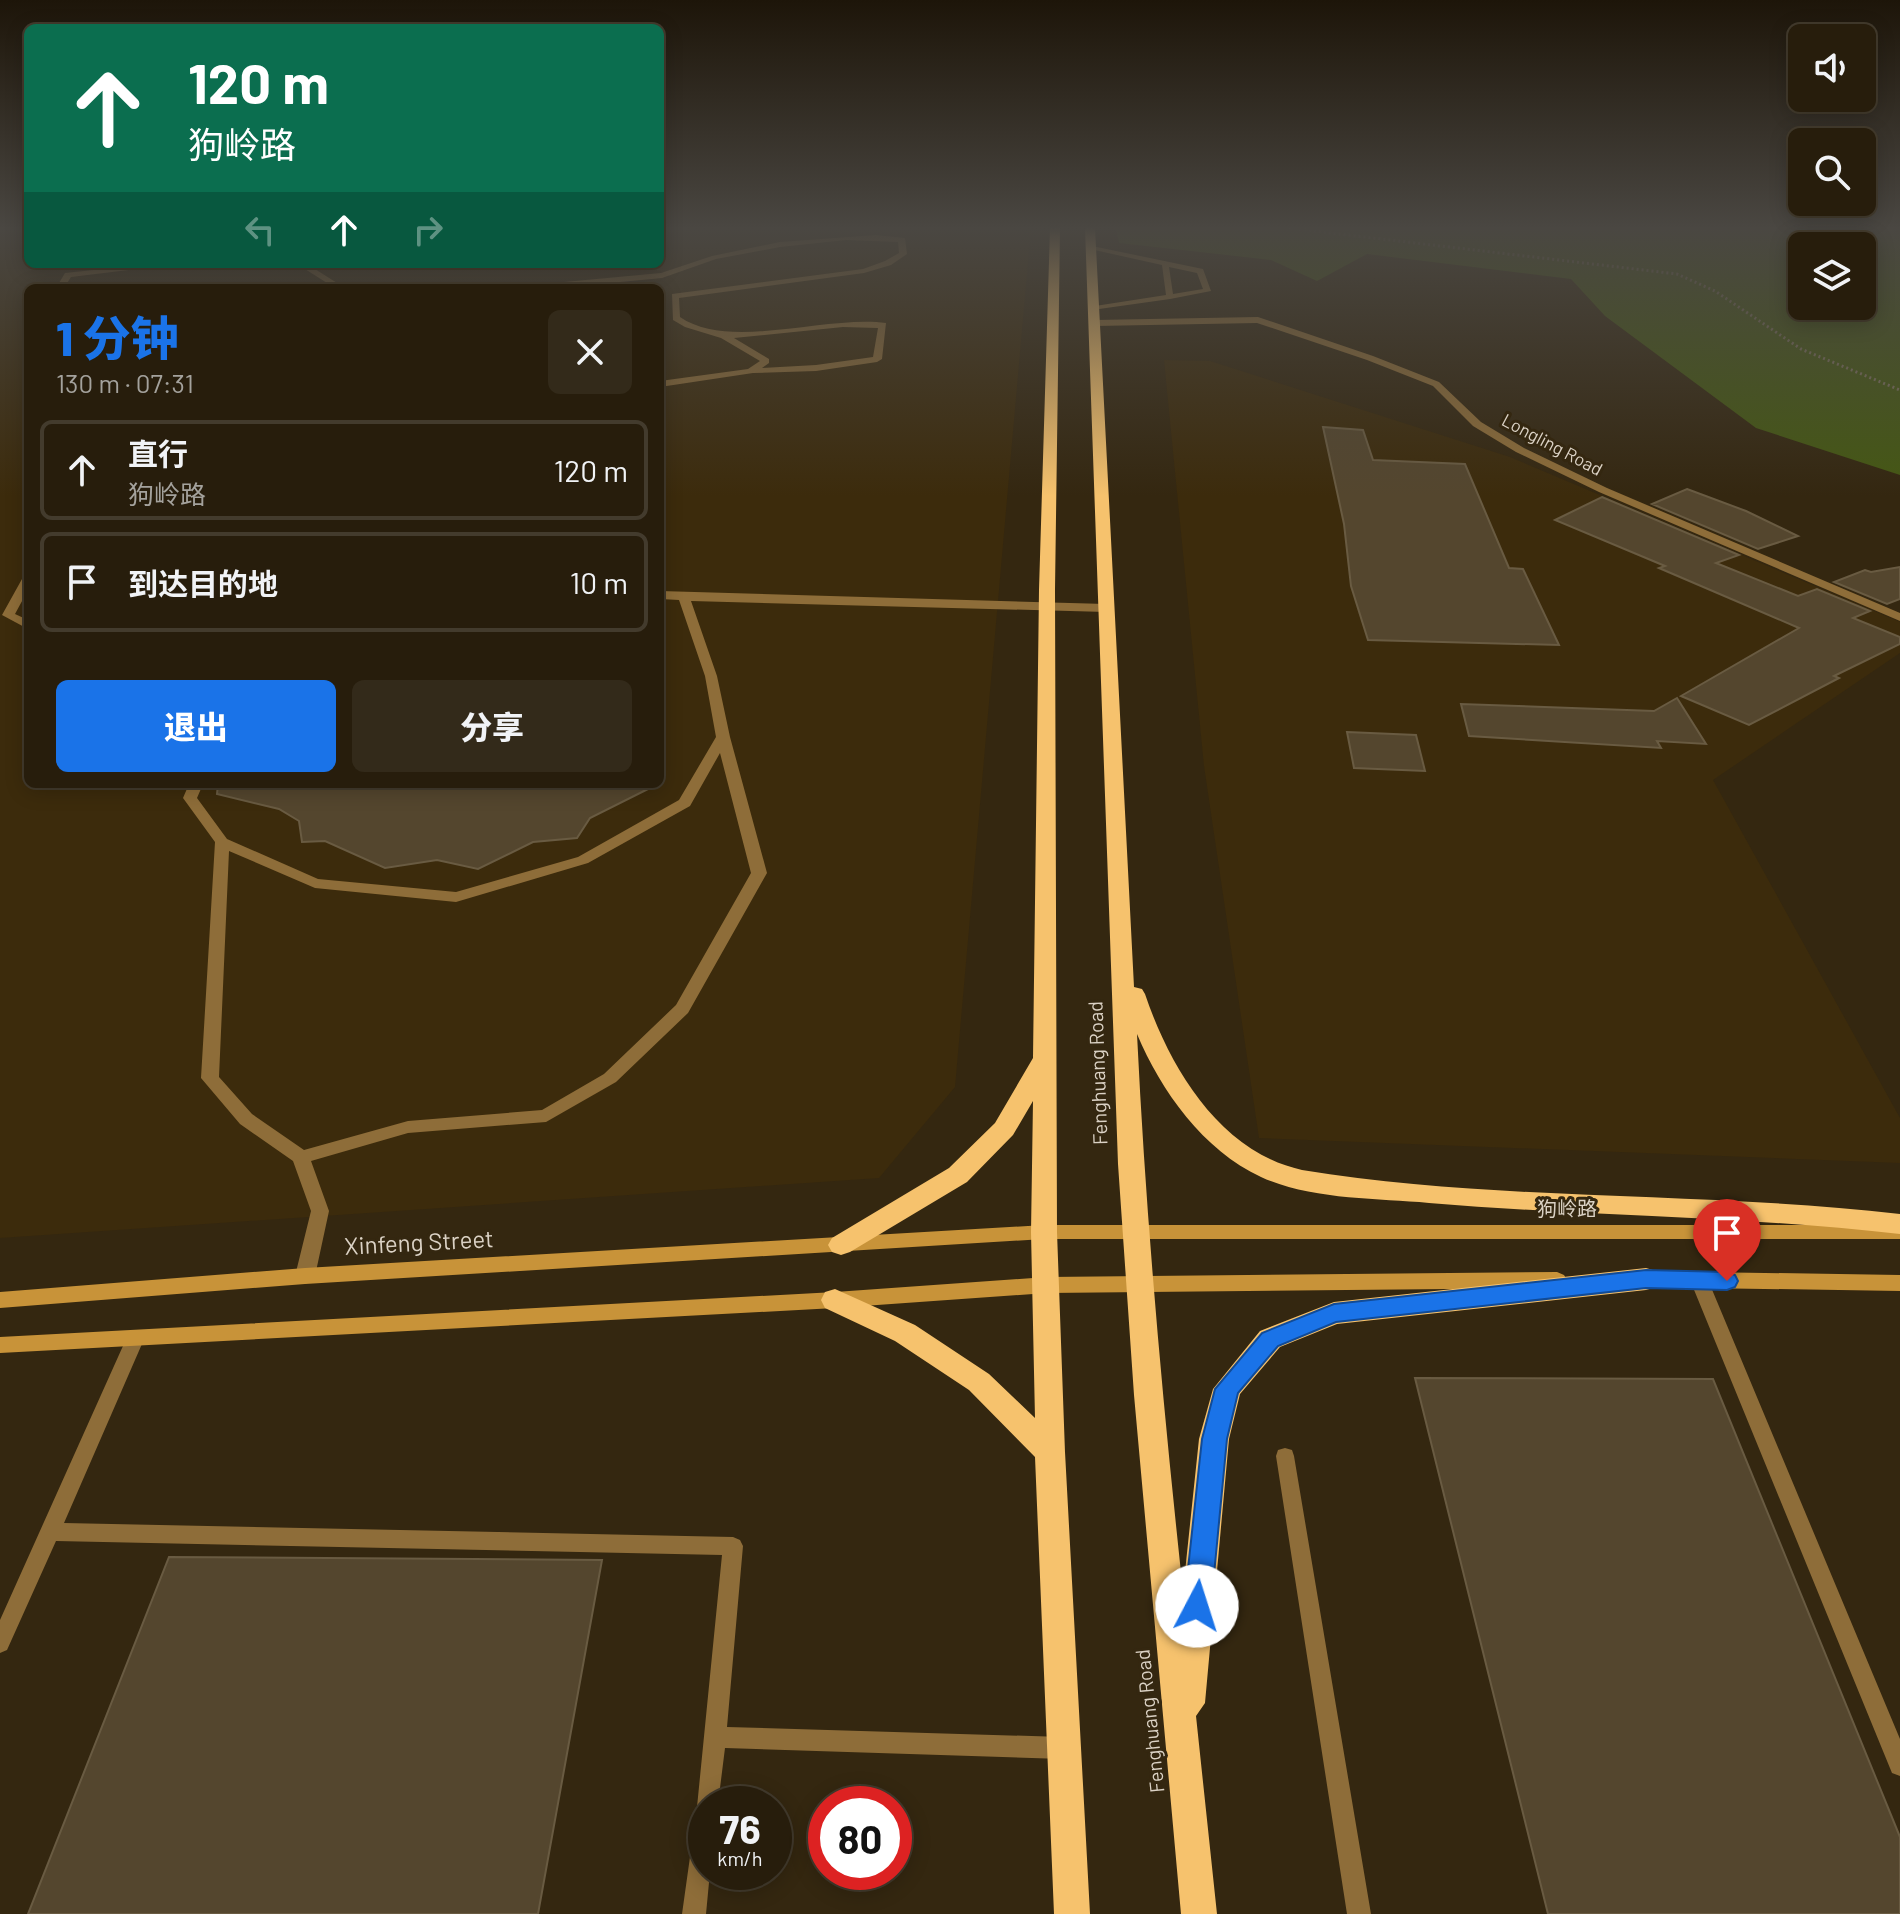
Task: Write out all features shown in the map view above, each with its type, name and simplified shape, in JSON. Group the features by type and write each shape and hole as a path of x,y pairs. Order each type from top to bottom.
{"highway":[{"path":"1068,317 1047,607 1044,1232 1050,1452 1072,1914"},
{"name":"Fenghuang Road","path":"1095,317 1106,608 1140,1283 1148,1395 1199,1914"},
{"path":"1123,954 1141,1020 1158,1057 1196,1111 1243,1153 1273,1172 1331,1184 1462,1197 1708,1207 1845,1216 1900,1224"},
{"path":"841,1245 958,1175 1004,1129 1045,1057"},
{"path":"1183,1756 1214,1439 1227,1389 1270,1339 1334,1313 1646,1279"},
{"path":"835,1300 905,1333 979,1382 1050,1452"}],"main road":[{"name":"狗岭路","path":"1044,1232 1900,1232"},
{"name":"Xinfeng Street","path":"0,1300 305,1276 1044,1232"},
{"path":"0,1345 835,1300 1047,1285 1646,1279 1900,1283"}],"street":[{"path":"676,317 687,328 709,330 724,336 766,361 751,371"},
{"name":"Longling Road","path":"1149,317 1258,320 1436,384 1477,424 1520,450 1603,490 1900,617"},
{"path":"664,383 751,371 816,368 877,359 883,325 843,324 724,336"},
{"path":"24,586 8,615 24,623"},
{"path":"664,595 1106,608"},
{"path":"301,1157 408,1127 546,1116 610,1078 682,1009 759,873 723,737 711,676 684,597"},
{"path":"194,788 190,798 222,842 315,883 456,897 583,860 685,803 723,737"},
{"path":"222,842 210,1078 246,1119 301,1157 320,1211 305,1276"}],"lane":[{"path":"1699,1280 1900,1765"},
{"path":"0,1643 136,1337"},
{"path":"1285,1456 1359,1914"},
{"path":"50,1532 733,1546 709,1786"},
{"path":"715,1737 1064,1748"},
{"path":"694,1914 697,1890"}],"path":[{"path":"1751,317 1772,332 1827,360 1900,390"}],"shaded area":[{"path":"0,317 24,317 24,788 664,788 664,317 1023,317 955,1087 879,1178 0,1238"},
{"path":"1164,360 1210,361 1510,457 1900,622 1900,653 1713,780 1900,1118 1900,1163 1259,1138 1204,766"}],"green space":[{"path":"1607,317 1876,320 1876,317 1900,317 1900,475 1756,428"}],"building":[{"path":"1323,427 1363,430 1373,460 1465,464 1509,568 1523,569 1559,645 1368,640 1351,586 1344,524"},
{"path":"1687,489 1746,511 1798,536 1758,549 1652,504"},
{"path":"1602,497 1739,555 1716,563 1798,596 1817,589 1870,611 1853,618 1900,637 1900,644 1834,676 1839,678 1749,725 1681,696 1799,628 1659,568 1665,566 1555,520"},
{"path":"1900,567 1900,599 1887,604 1834,582 1865,570 1871,572"},
{"path":"1677,698 1706,744 1657,741 1661,748 1469,736 1461,704 1654,711"},
{"path":"1347,732 1416,735 1425,771 1354,768"},
{"path":"218,788 650,788 590,818 577,838 533,842 478,869 437,860 385,868 325,841 302,842 299,821 279,809 217,794"},
{"path":"1415,1378 1713,1379 1900,1837 1900,1914 1548,1914"},
{"path":"169,1557 602,1560 538,1914 28,1914"}],"route":[{"path":"1197,1606 1214,1439 1227,1389 1270,1339 1334,1313 1646,1279 1727,1281"}]}
